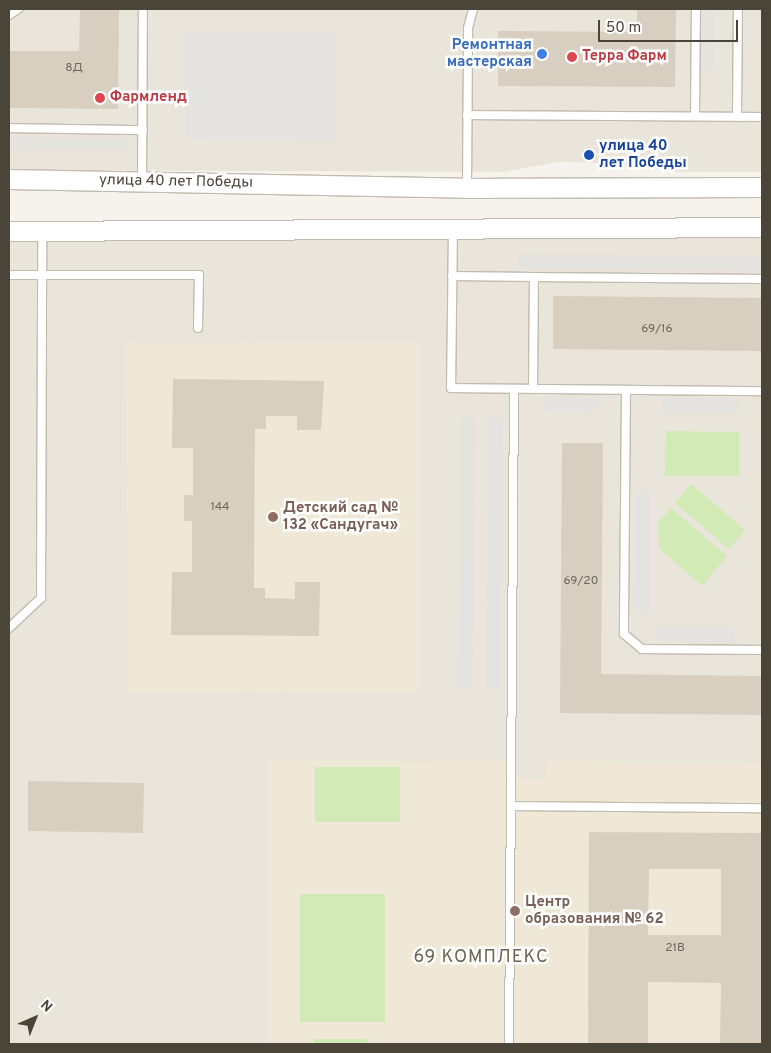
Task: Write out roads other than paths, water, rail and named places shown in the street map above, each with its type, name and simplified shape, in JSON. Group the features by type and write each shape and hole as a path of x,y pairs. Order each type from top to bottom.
{"street":[{"name":"улица 40 лет Победы","path":"9,179 467,188 762,187"},
{"path":"9,231 453,226 762,227"}],"lane":[{"path":"9,15 18,9"},
{"path":"142,182 143,9"},
{"path":"467,188 468,28 473,9"},
{"path":"695,116 696,9"},
{"path":"737,116 738,9"},
{"path":"467,114 762,117"},
{"path":"9,128 143,130"},
{"path":"453,226 451,388 762,392"},
{"path":"9,628 41,598 44,275 42,231"},
{"path":"9,275 199,275 198,328"},
{"path":"452,276 762,279"},
{"path":"533,389 534,277"},
{"path":"509,1044 514,389"},
{"path":"626,390 624,634 642,649 762,650"},
{"path":"511,806 762,808"}],"place":[{"name":"Ремонтная мастерская","path":"542,54"},
{"name":"Терра Фарм","path":"572,57"},
{"name":"Фармленд","path":"100,98"},
{"name":"улица 40 лет Победы","path":"589,155"},
{"name":"Детский сад № 132 «Сандугач»","path":"273,517"},
{"name":"Центр образования № 62","path":"515,911"}],"district":[{"name":"69 КОМПЛЕКС","path":"481,958"}]}
